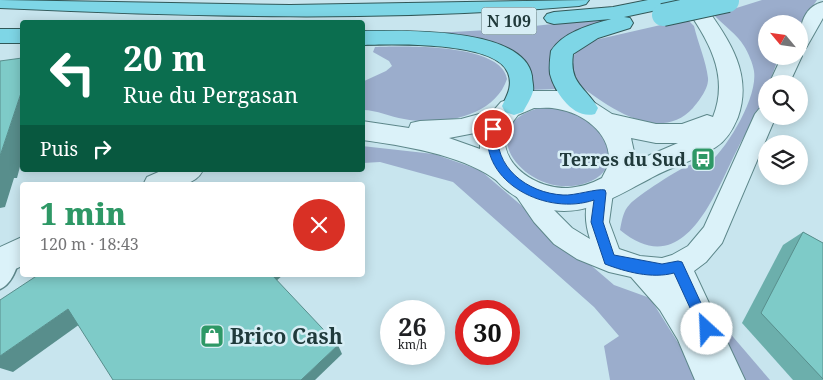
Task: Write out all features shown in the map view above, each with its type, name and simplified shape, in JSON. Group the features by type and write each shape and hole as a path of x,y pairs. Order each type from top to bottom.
{"highway":[{"path":"135,8 461,0"},
{"name":"N 109","path":"0,2 135,8 324,11 441,10 579,0"},
{"name":"N 109","path":"365,26 535,20 658,10 678,0"},
{"path":"595,114 565,84 560,73 562,51 574,41 593,32 658,10 730,1"},
{"path":"0,36 20,36"},
{"path":"365,38 459,41 498,52 512,62 520,73 522,88 506,112"},
{"path":"0,43 20,43"}],"street":[{"path":"365,130 430,141 470,154 541,196 562,200 583,199 606,190 714,135 723,125 733,88 731,70 720,46 691,0"},
{"path":"808,34 817,25 823,7"},
{"path":"365,124 431,131 460,128 506,112 530,100 548,99 567,101 595,114 653,134 679,135 698,129 714,120 729,105"},
{"path":"506,112 493,129 491,142 494,156 563,236 586,252 609,260 640,268 662,270 678,266 697,254 713,235 761,125"},
{"path":"595,114 616,134 623,148 624,162 620,174 606,190 597,222 609,260"},
{"path":"164,182 186,172"},
{"path":"678,266 730,380"},
{"path":"640,268 670,300 688,330 711,380"}],"lane":[{"path":"0,282 8,272 12,256"}],"shaded area":[{"path":"762,0 817,0 807,15 758,15 758,65 776,65 772,75 758,75 758,110 718,189 694,227 679,240 662,246 642,244 620,230 623,216 628,207 649,189 685,167 690,165 706,166 731,136 746,109 751,95 754,71 749,55 738,38 714,15"},
{"path":"605,18 608,22 576,34 559,89 528,90 526,67 415,34 507,29"},
{"path":"687,19 694,26 706,65 708,82 703,94 693,108 679,119 664,123 648,122 632,117 616,110 574,81 570,61 579,48 595,40"},
{"path":"375,47 428,47 470,53 488,59 501,67 507,79 500,92 490,103 478,111 449,120 418,121 399,118 365,110 365,81 386,71 392,66 389,61 373,52"},
{"path":"543,107 557,108 578,114 599,128 609,152 607,165 600,176 586,183 565,186 544,182 527,172 514,159 507,144 509,129 520,116"},
{"path":"365,146 434,154 480,170 614,285 650,298 692,365 698,380 610,380 604,346 619,336 594,307 453,182 380,162 365,163"},
{"path":"722,324 770,380 742,380 713,326"}],"building":[{"path":"20,58 20,96 0,156 0,61"},
{"path":"803,232 823,243 823,379 761,313"},
{"name":"Brico Cash","path":"35,277 274,277 338,345 301,380 113,380 68,309 0,356 0,300"}],"place":[{"name":"Terres du Sud","path":"703,159"},
{"name":"Brico Cash","path":"212,336"}],"route":[{"path":"493,129 491,142 494,156 502,170 522,187 541,196 562,200 583,199 601,193 597,208 597,222 601,240 609,260 640,268 662,270 678,266 707,329"}]}
